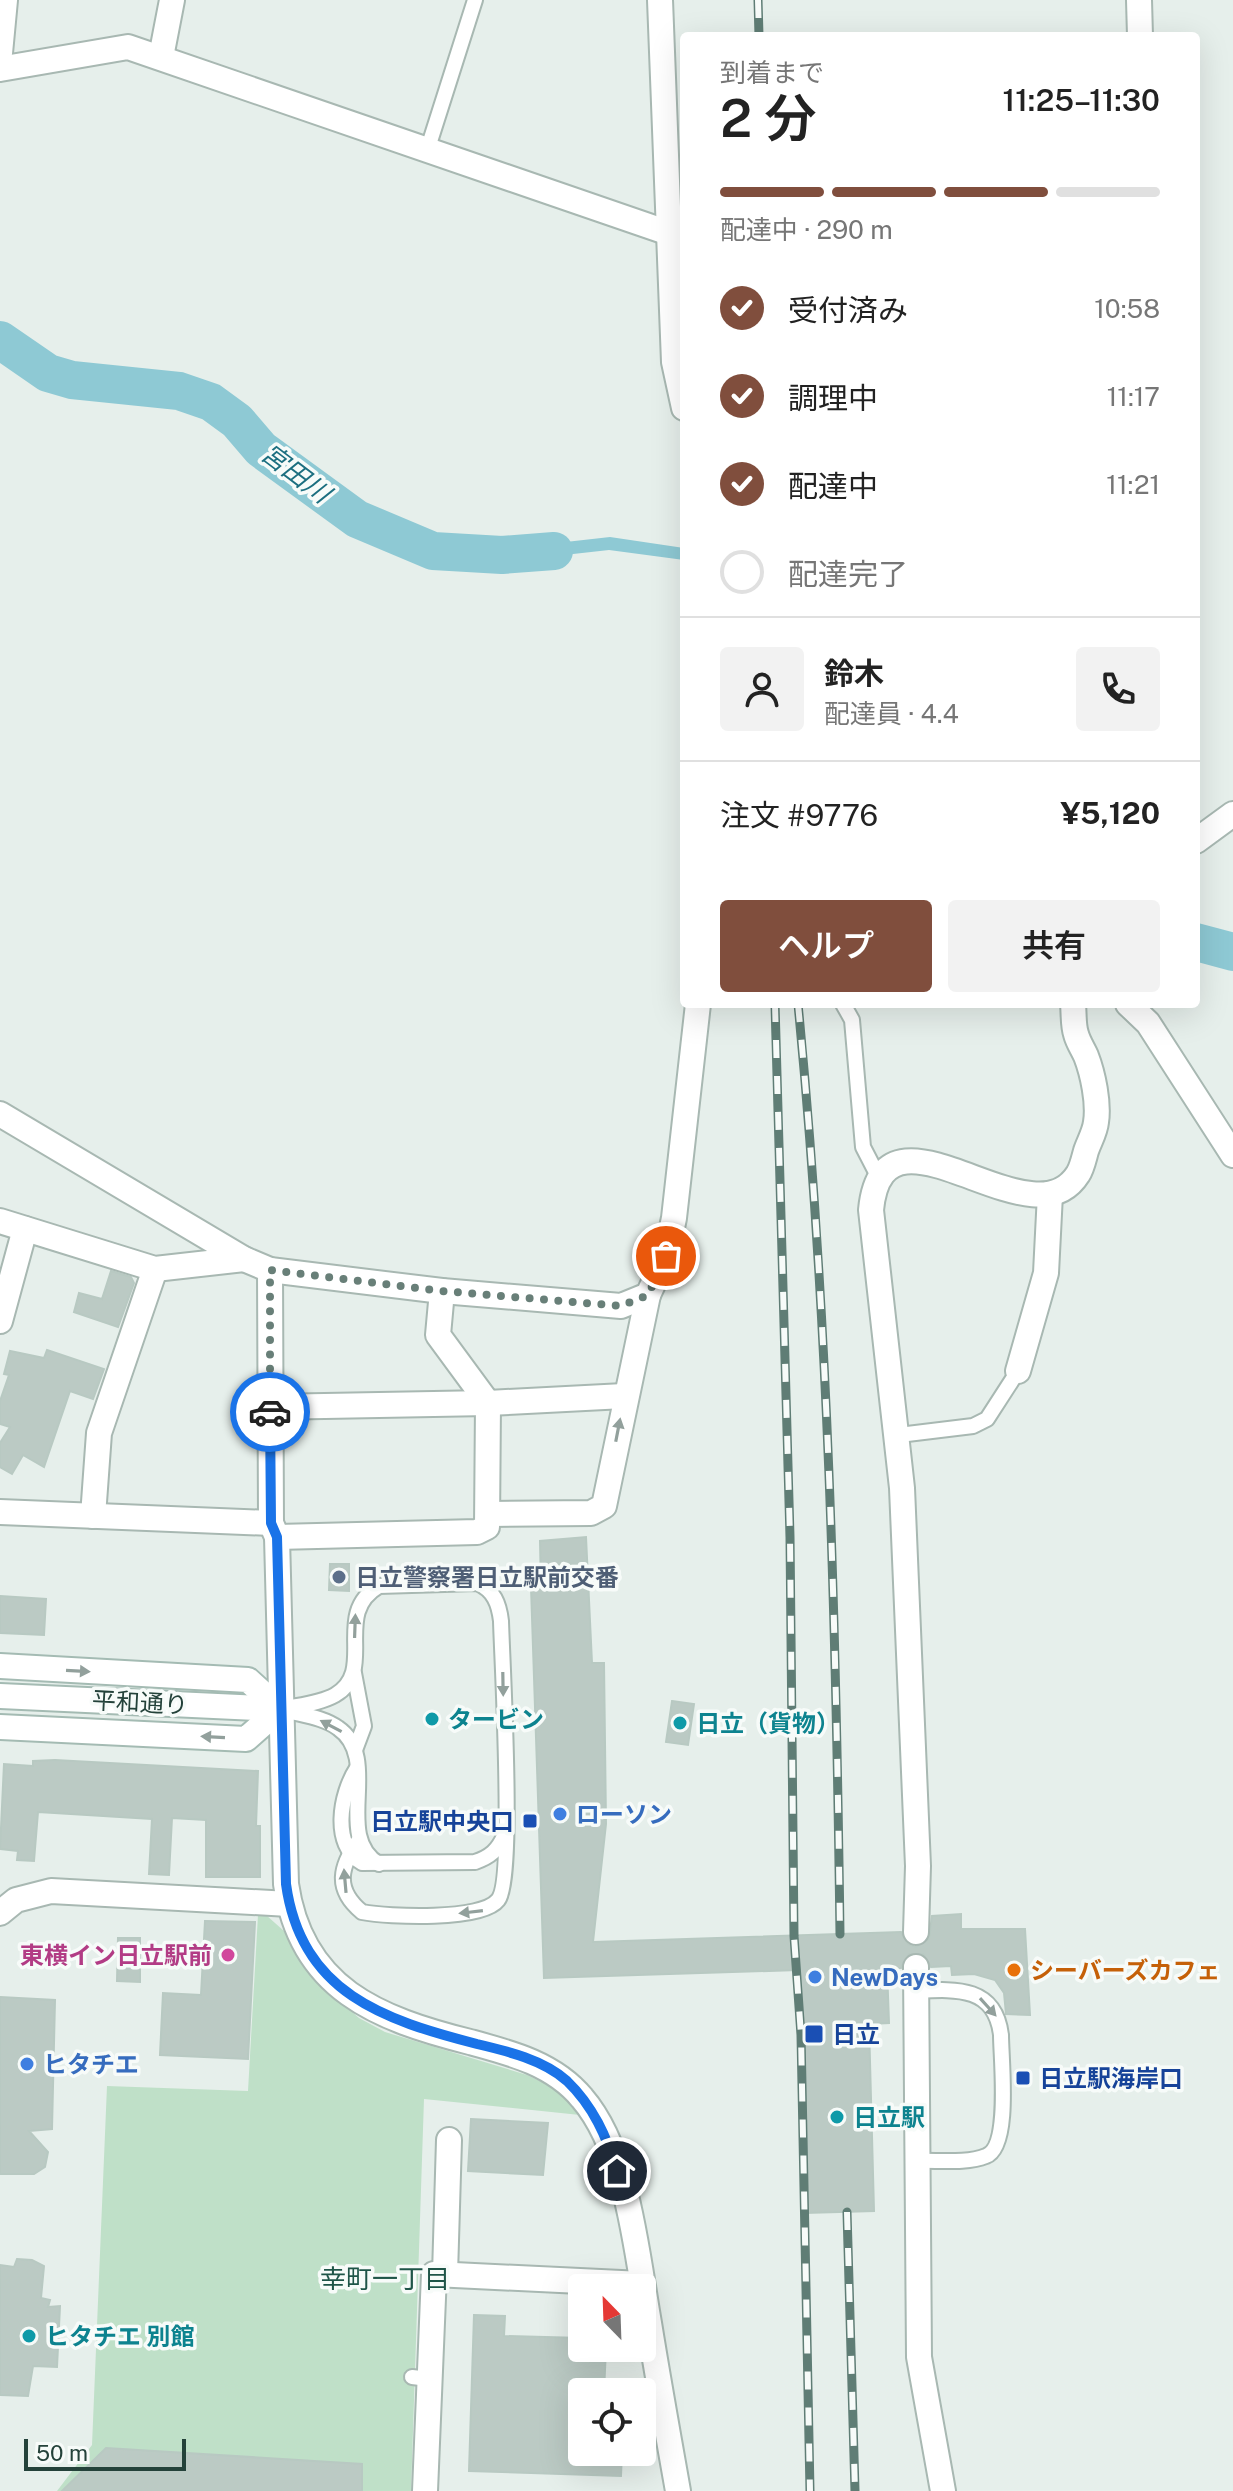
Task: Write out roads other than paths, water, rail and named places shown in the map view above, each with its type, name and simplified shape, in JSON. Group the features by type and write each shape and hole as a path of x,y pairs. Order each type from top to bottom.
{"street":[{"path":"0,53 5,0"},
{"path":"161,57 172,0"},
{"path":"660,0 674,362 680,390"},
{"path":"1139,0 1140,32"},
{"path":"0,69 128,47 669,233"},
{"path":"1200,838 1233,814"},
{"path":"489,1514 591,1513 604,1506 624,1396 648,1295 666,1256 674,1218 698,1008"},
{"path":"916,1932 918,1866 899,1435 871,1210 873,1191 879,1178 894,1166 913,1160 933,1162 1019,1193 1050,1194 1078,1175 1096,1122 1093,1082 1076,1035 1073,1008"},
{"path":"1132,1008 1148,1023 1233,1155"},
{"path":"0,1114 244,1259 270,1270 442,1291 621,1306 648,1295"},
{"path":"1018,1371 1046,1273 1050,1194"},
{"path":"0,1221 155,1269 244,1259"},
{"path":"0,1321 25,1229"},
{"path":"93,1516 99,1433 155,1269"},
{"path":"270,1270 270,1407 289,1904 306,1948 322,1969 337,1986 369,2008 396,2021 508,2052 538,2064 565,2079 584,2099 600,2123 611,2151 640,2274"},
{"path":"0,1512 274,1530 477,1532 487,1527 488,1403 438,1335 442,1291"},
{"path":"270,1407 488,1403 624,1396"},
{"path":"0,1666 248,1680 280,1709"},
{"name":"平和通り","path":"0,1696 280,1709"},
{"path":"0,1727 246,1739 280,1709"},
{"path":"0,1913 16,1900 51,1891 289,1904"},
{"path":"916,1979 919,2357 928,2421 943,2491"},
{"path":"445,2274 449,2140"},
{"path":"425,2491 421,2378 434,2274 568,2280"},
{"path":"656,2362 678,2491"}],"lane":[{"path":"427,151 475,0"},
{"path":"845,1008 852,1020 863,1147 879,1178"},
{"path":"899,1435 973,1426 987,1419 1018,1371"},
{"path":"359,1840 344,1863 344,1883 347,1896 362,1912 476,1913 499,1899 505,1886 501,1621 500,1610 488,1588 477,1583 389,1585 367,1593 356,1610 354,1673 362,1698 364,1726 355,1750 359,1840 363,1852 382,1865"},
{"path":"280,1709 335,1695 348,1685 354,1673"},
{"path":"280,1709 338,1728 355,1750"},
{"path":"357,1768 346,1786 344,1797 344,1841 350,1853 362,1863 475,1862 488,1857 500,1846 505,1831"},
{"path":"916,1979 967,1991 992,2008 999,2020 1002,2130 998,2146 985,2157 916,2161"}],"water":[{"path":"610,537 680,547 680,559 609,550 502,562 503,549"}],"waterway":[{"name":"宮田川","path":"0,340 48,373 72,380 179,391 211,402 237,421 261,449 357,519 433,551 502,555 554,551"},
{"name":"宮田川","path":"1200,943 1233,952"}],"railway":[{"path":"758,0 759,32"},
{"path":"775,1008 790,1537 794,1936 801,2035 810,2491"},
{"path":"798,1008 817,1236 829,1469 840,1934"},
{"path":"847,2212 855,2491"}],"place":[{"name":"日立警察署日立駅前交番","path":"339,1577"},
{"name":"タービン","path":"432,1719"},
{"name":"日立（貨物）","path":"680,1723"},
{"name":"ローソン","path":"560,1814"},
{"name":"日立駅中央口","path":"530,1821"},
{"name":"東横イン日立駅前","path":"228,1955"},
{"name":"シーバーズカフェ","path":"1014,1970"},
{"name":"NewDays","path":"815,1977"},
{"name":"日立","path":"814,2034"},
{"name":"ヒタチエ","path":"27,2064"},
{"name":"日立駅海岸口","path":"1023,2078"},
{"name":"日立駅","path":"837,2117"},
{"name":"ヒタチエ 別館","path":"29,2336"}],"district":[{"name":"幸町一丁目","path":"385,2278"}]}
